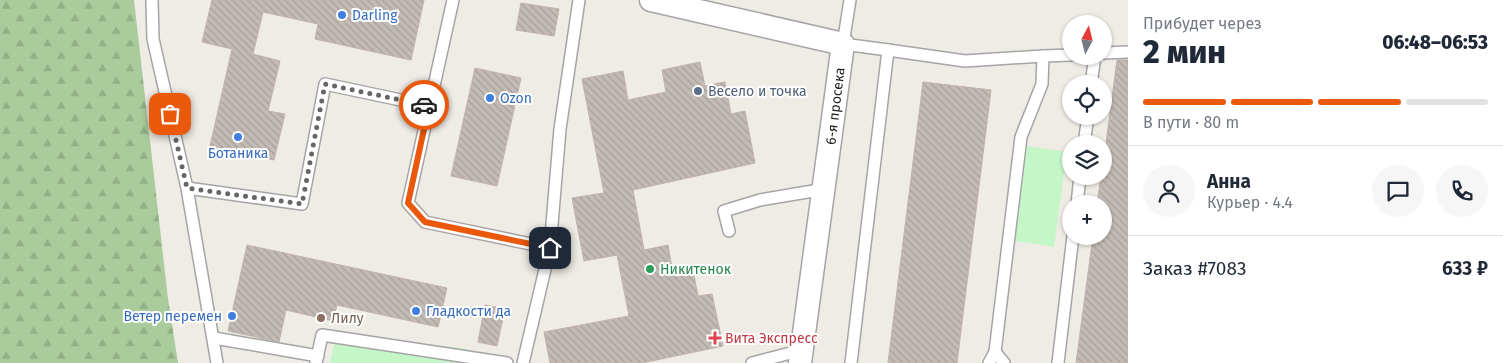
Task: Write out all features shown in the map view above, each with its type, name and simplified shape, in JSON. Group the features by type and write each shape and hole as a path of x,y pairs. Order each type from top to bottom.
{"street":[{"path":"650,0 843,44"},
{"name":"6-я просека","path":"801,356 825,189 843,44"}],"lane":[{"path":"152,0 153,39 187,188 218,363"},
{"path":"453,0 408,203 425,222 550,248"},
{"path":"523,363 550,248 560,129 579,0"},
{"path":"850,0 843,44 965,60 1062,55"},
{"path":"852,363 888,50"},
{"path":"1112,53 1128,52"},
{"path":"989,363 995,352 1021,137 1042,84 1043,56"},
{"path":"187,188 302,204 325,84 429,106"},
{"path":"729,231 724,211 760,200 825,189"},
{"path":"1058,363 1072,245"},
{"path":"214,338 317,359 322,335 507,363"},
{"path":"995,352 1004,363"},
{"path":"752,363 801,356"}],"green space":[{"path":"0,0 134,0 168,299 178,363 0,363"},
{"path":"1027,146 1062,151 1062,185 1054,247 1014,241"},
{"path":"337,332 467,349 465,363 330,363"}],"building":[{"path":"212,0 424,0 411,60 315,39 318,24 263,12 253,54 280,61 268,111 285,114 274,160 210,146 232,49 202,42"},
{"path":"521,3 559,9 554,36 516,30"},
{"path":"1117,60 1128,60 1128,363 1076,363 1092,245 1112,245 1112,195 1098,195 1100,185 1112,185 1112,135 1107,135 1108,125 1112,125 1112,98"},
{"path":"700,62 705,86 725,82 731,114 745,111 755,163 633,190 644,250 668,245 672,268 692,265 698,296 712,294 723,346 642,363 550,363 544,332 629,316 617,255 584,261 572,198 604,193 582,79 623,71 628,100 666,92 662,70"},
{"path":"475,68 521,78 497,186 451,176"},
{"path":"923,82 991,90 957,363 888,363"},
{"path":"247,245 447,288 438,327 337,305 333,321 286,310 279,342 228,331"},
{"path":"485,305 505,309 497,346 478,342"}],"way so far":[{"path":"170,114 187,188 302,204 325,84 424,105"}],"place":[{"name":"Darling","path":"342,15"},
{"name":"Весело и точка","path":"698,91"},
{"name":"Ozon","path":"490,98"},
{"name":"Ботаника","path":"238,137"},
{"name":"Никитенок","path":"650,269"},
{"name":"Гладкости да","path":"416,311"},
{"name":"Ветер перемен","path":"232,316"},
{"name":"Лилу","path":"321,318"},
{"name":"Вита Экспресс","path":"715,338"}],"route":[{"path":"424,105 429,106 408,203 425,222 550,248"}]}
